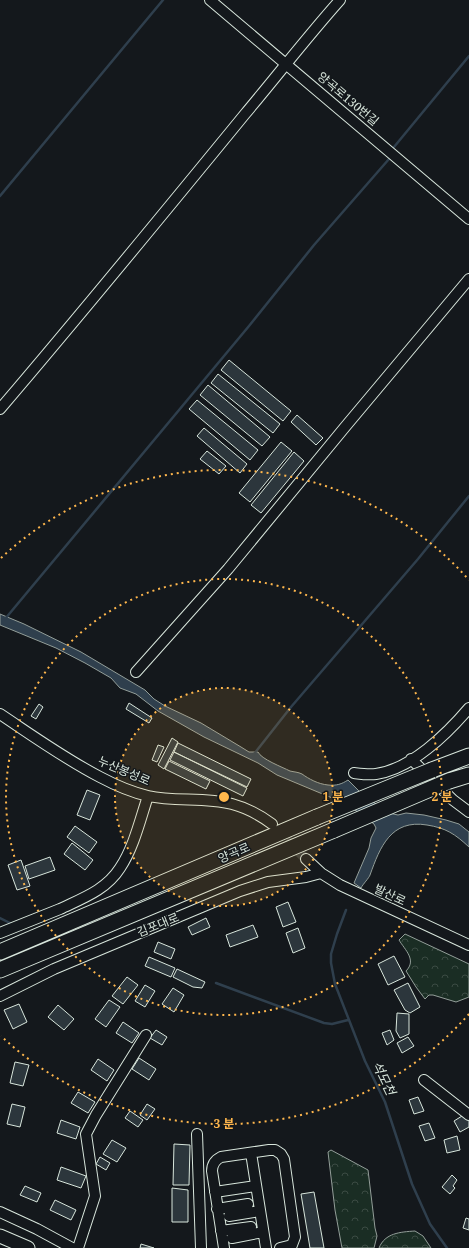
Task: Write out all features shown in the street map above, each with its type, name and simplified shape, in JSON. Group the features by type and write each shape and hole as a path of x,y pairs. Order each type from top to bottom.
{"highway":[{"name":"양곡로","path":"0,952 317,817 469,756"},
{"name":"양곡로","path":"0,970 42,954 449,781 469,774"},
{"path":"0,948 61,926"},
{"path":"0,974 42,954"}],"main road":[{"path":"0,1236 28,1248"}],"street":[{"name":"양곡로130번길","path":"210,0 469,219"},
{"path":"0,409 82,312 315,28 340,0"},
{"path":"136,672 224,574 469,279"},
{"path":"354,773 377,774 388,771 411,759 438,741 453,727 469,708"},
{"name":"누산봉성로","path":"0,714 84,769 130,791 148,796 171,799 214,801 232,804 254,812 272,824"},
{"path":"411,759 453,800 469,812"},
{"path":"0,933 40,918 89,896 106,884 124,862 148,796"},
{"name":"발산로","path":"306,859 321,873 340,885 469,945"},
{"name":"김포대로","path":"0,996 83,956 240,891 268,882 306,877 321,873"},
{"path":"78,1248 95,1196 86,1134 96,1115 146,1035"},
{"path":"424,1080 469,1115"},
{"path":"198,1134 201,1248"},
{"path":"224,1248 217,1209 212,1166 215,1160 221,1157 272,1150 281,1154 284,1159 295,1239 290,1246 280,1248"},
{"path":"251,1153 266,1248"},
{"path":"215,1192 256,1186"},
{"path":"217,1209 248,1204"},
{"path":"229,1216 260,1211"},
{"path":"0,1212 37,1229 72,1248"},
{"path":"221,1231 251,1227"},
{"path":"232,1238 263,1232"}],"green space":[{"path":"405,934 469,964 469,997 456,1002 433,995 429,995 425,999 406,971 409,967 410,959 407,951 399,940"},
{"path":"331,1150 368,1170 377,1236 374,1248 342,1248 335,1210 328,1152"},
{"path":"415,1231 423,1236 431,1248 379,1248 389,1236"}],"water":[{"path":"0,614 81,652 145,690 154,699 165,706 201,723 249,752 258,752 267,760 290,771 300,773 314,781 324,784 336,785 348,780 362,794 389,813 398,815 406,813 424,815 459,824 469,832 469,847 455,835 440,828 415,824 404,826 389,837 383,845 369,876 361,888 354,883 376,828 374,824 355,810 337,800 277,775 258,763 204,737 158,711 136,694 120,688 111,678 85,663 56,648 0,625"}],"building":[{"path":"229,360 291,411 283,421 221,370"},
{"path":"218,374 280,424 273,433 211,383"},
{"path":"208,385 270,437 262,446 200,395"},
{"path":"197,400 258,450 250,460 189,409"},
{"path":"297,415 323,438 316,445 291,422"},
{"path":"204,428 247,464 240,473 197,436"},
{"path":"281,442 292,451 250,502 239,493"},
{"path":"207,451 226,466 219,474 200,459"},
{"path":"294,452 304,461 261,513 251,505"},
{"path":"129,703 152,718 149,723 126,709"},
{"path":"39,704 43,707 36,719 31,716"},
{"path":"172,738 178,742 164,769 158,765"},
{"path":"178,743 251,779 247,787 174,752"},
{"path":"158,745 164,747 157,762 152,760"},
{"path":"174,752 247,788 243,796 170,760"},
{"path":"169,761 210,781 206,789 165,769"},
{"path":"87,790 100,795 90,820 77,815"},
{"path":"75,826 97,842 89,853 67,837"},
{"path":"72,843 93,860 85,870 64,854"},
{"path":"50,857 55,870 29,879 25,866"},
{"path":"21,860 30,886 17,890 8,865"},
{"path":"288,902 296,922 283,927 276,907"},
{"path":"206,918 210,927 192,935 188,927"},
{"path":"253,925 258,937 230,947 226,935"},
{"path":"298,928 305,948 293,953 286,933"},
{"path":"158,942 175,949 171,959 154,952"},
{"path":"394,956 405,977 388,985 378,964"},
{"path":"149,957 175,968 171,977 145,966"},
{"path":"177,969 205,982 202,988 193,987 173,977"},
{"path":"127,977 138,985 123,1004 112,996"},
{"path":"408,983 420,1007 410,1013 405,1010 394,990"},
{"path":"145,985 155,991 145,1007 135,1001"},
{"path":"173,988 184,995 174,1012 162,1004"},
{"path":"109,1000 120,1007 106,1027 95,1019"},
{"path":"19,1004 27,1022 13,1029 4,1010"},
{"path":"58,1005 74,1019 64,1030 48,1017"},
{"path":"397,1013 409,1014 409,1034 400,1038 396,1031"},
{"path":"123,1022 139,1033 132,1043 116,1033"},
{"path":"156,1030 167,1037 162,1045 150,1038"},
{"path":"390,1030 394,1040 387,1045 382,1033"},
{"path":"408,1037 414,1046 402,1053 397,1043"},
{"path":"139,1058 156,1069 149,1080 132,1069"},
{"path":"98,1059 114,1070 107,1081 91,1070"},
{"path":"15,1062 29,1065 23,1086 10,1083"},
{"path":"78,1092 95,1102 88,1113 71,1103"},
{"path":"418,1097 424,1111 414,1114 409,1100"},
{"path":"12,1104 25,1107 20,1127 7,1124"},
{"path":"147,1104 155,1109 147,1120 140,1115"},
{"path":"130,1111 143,1120 138,1127 125,1118"},
{"path":"462,1116 469,1120 469,1127 460,1132 454,1121"},
{"path":"61,1120 80,1127 76,1139 57,1133"},
{"path":"429,1123 435,1138 425,1141 419,1126"},
{"path":"457,1136 460,1150 447,1153 444,1140"},
{"path":"112,1140 126,1148 117,1162 103,1154"},
{"path":"174,1144 190,1145 189,1185 173,1185"},
{"path":"100,1157 110,1163 106,1170 96,1164"},
{"path":"61,1167 86,1176 81,1188 57,1180"},
{"path":"452,1175 457,1180 453,1186 455,1188 450,1194 442,1187"},
{"path":"25,1186 41,1193 37,1202 20,1195"},
{"path":"172,1188 188,1190 188,1222 172,1222"},
{"path":"314,1192 324,1248 310,1248 301,1194"},
{"path":"55,1200 76,1210 71,1220 50,1210"},
{"path":"466,1218 469,1219 469,1230 463,1228"},
{"path":"141,1244 154,1248 140,1248"}],"waterway":[{"path":"0,196 163,0"},
{"path":"394,147 469,56"},
{"path":"5,619 249,326 314,245 389,159"},
{"path":"254,754 291,707 418,559 469,496"},
{"name":"석모천","path":"346,910 331,954 335,984 365,1061 385,1102 412,1184 430,1224 447,1248"},
{"path":"0,918 10,923"},
{"path":"216,983 324,1023 332,1024 348,1020"}],"tunnel":[{"path":"276,829 306,859"}]}
